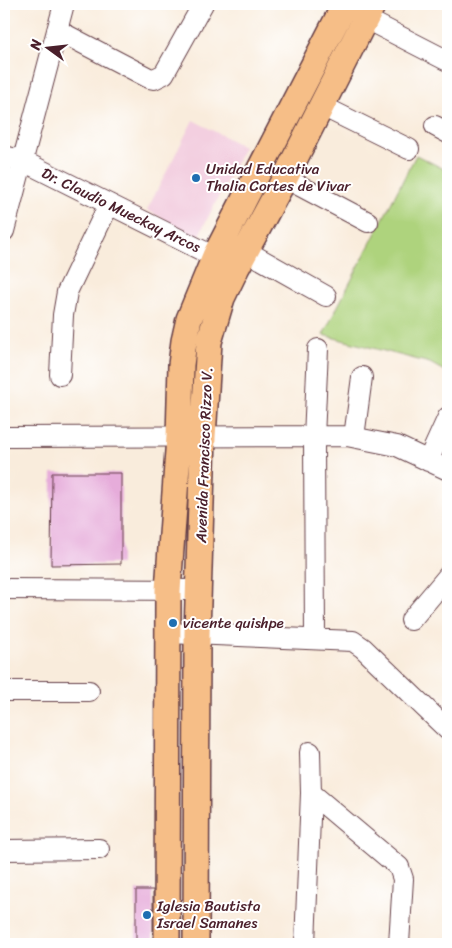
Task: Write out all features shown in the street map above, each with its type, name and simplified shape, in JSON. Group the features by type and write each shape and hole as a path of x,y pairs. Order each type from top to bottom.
{"main road":[{"name":"Avenida Francisco Rizzo V.","path":"232,258 345,4"},
{"name":"Avenida Francisco Rizzo V.","path":"196,944 198,590 191,437 181,365 184,341 194,306 232,258 285,178 369,11"},
{"name":"Avenida Francisco Rizzo V.","path":"167,944 168,590 191,437"}],"street":[{"path":"4,231 64,4"},
{"path":"57,30 149,78 160,78 203,4"},
{"path":"369,11 448,61"},
{"path":"322,106 409,149"},
{"name":"Dr. Claudio Mueckay Arcos","path":"4,156 24,161 108,204 232,258 326,296"},
{"path":"285,178 368,222"},
{"path":"60,375 63,315 67,292 108,204"},
{"path":"315,639 314,437 318,349"},
{"path":"354,438 362,377"},
{"path":"428,460 448,417"},
{"path":"4,437 354,438 398,446 448,470"},
{"path":"411,620 448,576"},
{"path":"4,589 198,590"},
{"path":"168,633 352,641 363,648 448,730"},
{"path":"4,691 89,691"},
{"path":"305,944 311,793 310,752"},
{"path":"311,793 399,867 403,879 399,944"},
{"path":"4,850 99,849"}],"shaded area":[{"name":"Unidad Educativa Thalia Cortes de Vivar","path":"193,120 244,147 198,237 147,210"}],"green space":[{"path":"416,155 448,171 448,373 430,363 323,335"}],"building":[{"path":"52,473 121,473 121,564 51,565"},
{"name":"Iglesia Bautista Israel Samanes","path":"136,890 153,890 153,940 136,940"}],"place":[{"name":"Unidad Educativa Thalia Cortes de Vivar","path":"196,178"},
{"name":"vicente quishpe","path":"173,623"},
{"name":"Iglesia Bautista Israel Samanes","path":"147,915"}]}
